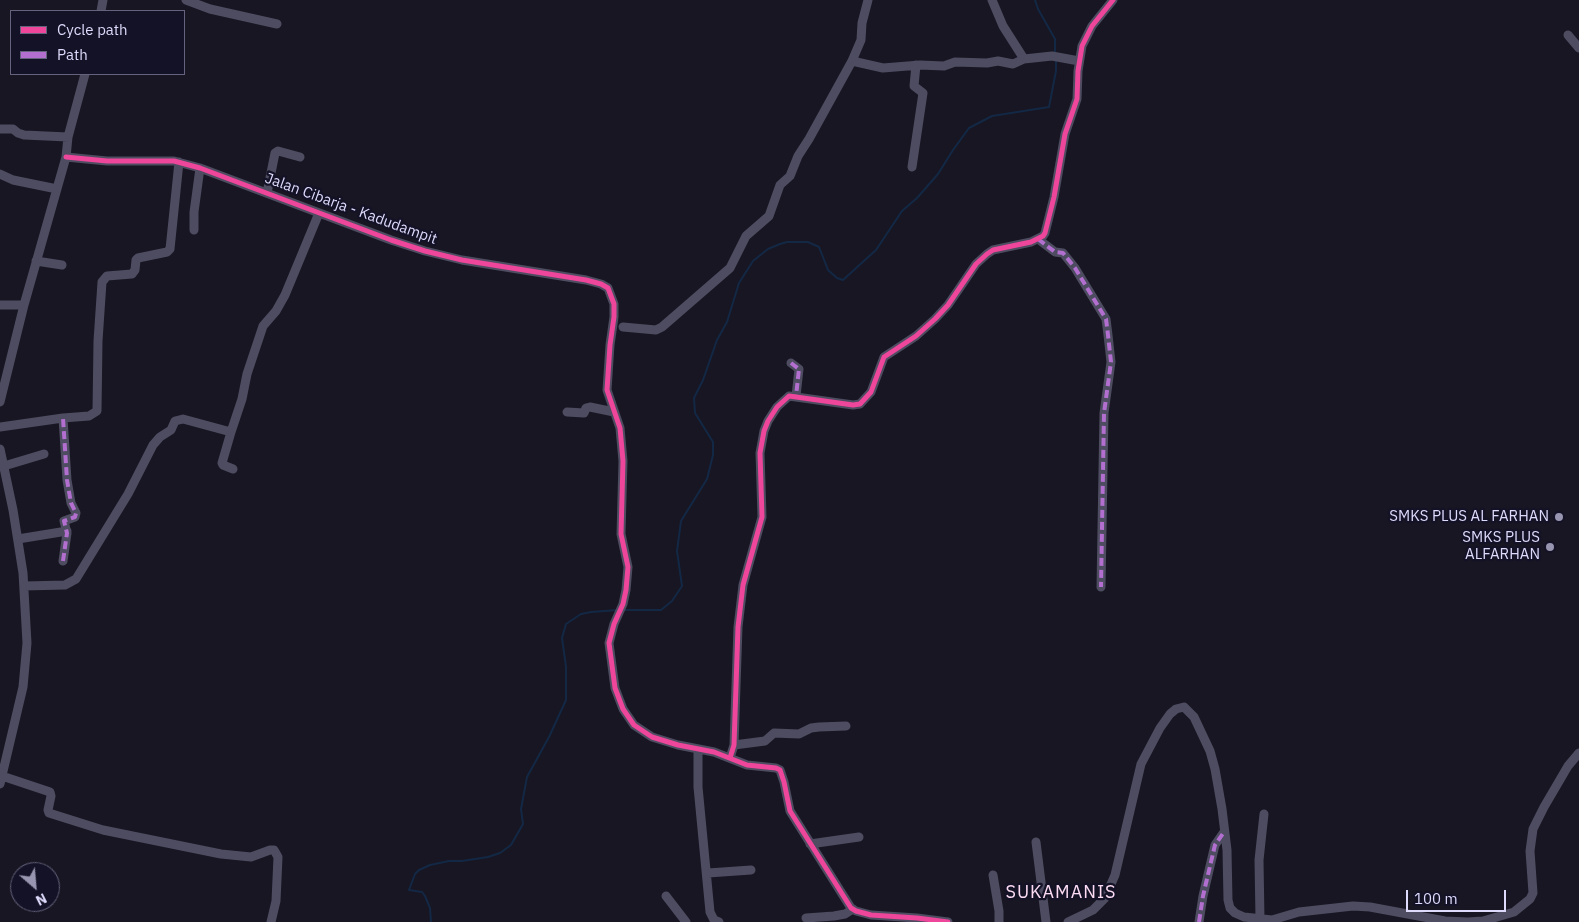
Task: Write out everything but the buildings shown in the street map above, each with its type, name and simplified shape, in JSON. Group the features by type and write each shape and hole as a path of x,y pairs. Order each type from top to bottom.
{"street":[{"path":"186,0 210,9 277,24"},
{"path":"622,327 656,330 662,327 730,268 746,236 769,216 780,185 790,176 798,156 852,61 861,40 862,23 868,0"},
{"path":"992,0 1003,26 1024,59"},
{"path":"730,758 734,745 738,627 743,585 762,517 760,453 764,431 777,407 786,398 796,396 852,405 860,404 871,392 884,357 916,336 935,319 948,305 976,264 993,250 1031,242 1046,233 1065,134 1077,99 1079,61 1082,46 1088,32 1113,0"},
{"path":"1568,35 1579,48"},
{"path":"852,61 883,68 916,65 944,66 955,62 987,63 998,61 1013,64 1024,59 1052,56 1079,61"},
{"path":"912,167 923,93 914,86 916,65"},
{"path":"0,402 24,305 66,157 68,138 85,75"},
{"path":"0,129 13,129 18,134 68,138"},
{"path":"267,193 275,153 278,151 300,157"},
{"name":"Jalan Cibarja - Kadudampit","path":"66,157 108,161 164,160 179,162 353,224 391,240 462,260 586,280 608,288 614,304 614,317 607,390 620,428 623,461 620,534 628,567 623,604 614,624 609,643 615,688 623,709 628,717 644,733 652,737 730,758 747,765 780,770 790,810 846,902 854,910"},
{"path":"0,427 89,416 97,411 98,341 102,282 107,276 134,273 138,258 167,252 170,249 179,162"},
{"path":"194,230 195,204 200,168"},
{"path":"0,174 13,180 57,189"},
{"path":"233,469 222,463 263,326 276,312 282,300 319,213"},
{"path":"1038,239 1055,252 1063,254 1075,268 1106,319 1111,362 1104,412 1101,587"},
{"path":"36,262 62,265"},
{"path":"0,305 24,305"},
{"path":"791,363 800,368 796,396"},
{"path":"567,412 584,413 586,408 590,407 614,412"},
{"path":"63,418 67,480 71,503 76,513 75,517 64,521 67,531 63,561"},
{"path":"24,586 65,586 76,579 128,494 153,445 160,437 171,430 175,421 183,419 231,432"},
{"path":"0,449 18,539 24,586 26,658 23,687 3,761 1,780 50,791 52,795 49,813 103,830 221,854 251,857 274,850 278,857 276,901 271,922"},
{"path":"4,466 44,454"},
{"path":"18,539 67,531"},
{"path":"1068,922 1093,910 1105,898 1114,875 1141,764 1160,728 1176,708 1184,707 1189,710 1210,751 1218,785 1227,850 1228,900 1230,908 1235,913 1244,917 1272,921 1299,912 1353,906 1370,907 1444,920 1484,921 1514,912 1530,899 1533,893 1530,851 1533,829 1568,766 1579,754"},
{"path":"734,745 765,741 774,733 798,734 819,726 846,726"},
{"path":"698,749 698,787 708,873 710,912 714,920 719,922"},
{"path":"1260,919 1259,860 1264,814"},
{"path":"1199,922 1215,845 1224,832"},
{"path":"810,844 859,837"},
{"path":"1036,842 1046,922"},
{"path":"708,873 751,870"},
{"path":"994,875 999,922"},
{"path":"666,896 686,922"},
{"path":"806,918 834,916 854,910 872,918 917,918 948,922"},
{"path":"1402,914 1410,922"}],"waterway":[{"path":"1035,0 1055,39 1055,54"},
{"path":"625,610 661,610 672,601 682,586 677,551 681,521 707,479 713,455 713,442 695,413 694,398 703,380 717,340 727,322 739,283 753,261 768,249 780,244 808,242 819,247 828,270 837,278 843,280 876,250 902,211 917,198 938,174 969,128 992,116 1049,107 1056,71 1056,61"},
{"path":"431,922 430,908 425,896 422,892 409,890 415,874 430,865 488,857 500,853 511,845 523,824 521,809 527,777 549,737 566,700 566,667 562,638 566,624 581,614 618,610"}],"marked path":[{"path":"1038,239 1055,252 1063,253 1075,268 1106,319 1111,362 1104,413 1101,587"},
{"path":"791,363 799,369 796,396"},
{"path":"63,418 67,480 71,503 76,513 75,517 64,521 67,533 63,561"},
{"path":"1199,922 1215,845 1224,832"}],"cycle path":[{"path":"730,758 734,745 738,627 743,585 762,517 760,453 768,421 777,407 789,396 853,405 860,404 871,392 884,357 916,336 935,319 948,305 976,264 993,250 1031,242 1043,236 1054,197 1065,134 1077,99 1078,71 1082,46 1092,26 1113,0"},
{"path":"66,157 107,161 174,161 200,168 425,251 462,260 586,280 608,288 614,304 614,317 607,390 620,428 623,461 621,534 628,567 623,604 614,624 609,643 615,688 623,709 634,725 652,737 678,745 714,752 747,765 780,770 790,811 851,908 871,915 948,922"}],"place":[{"name":"SMKS PLUS AL FARHAN","path":"1559,517"},
{"name":"SMKS PLUS ALFARHAN","path":"1550,547"}],"district":[{"name":"SUKAMANIS","path":"1061,893"}]}
